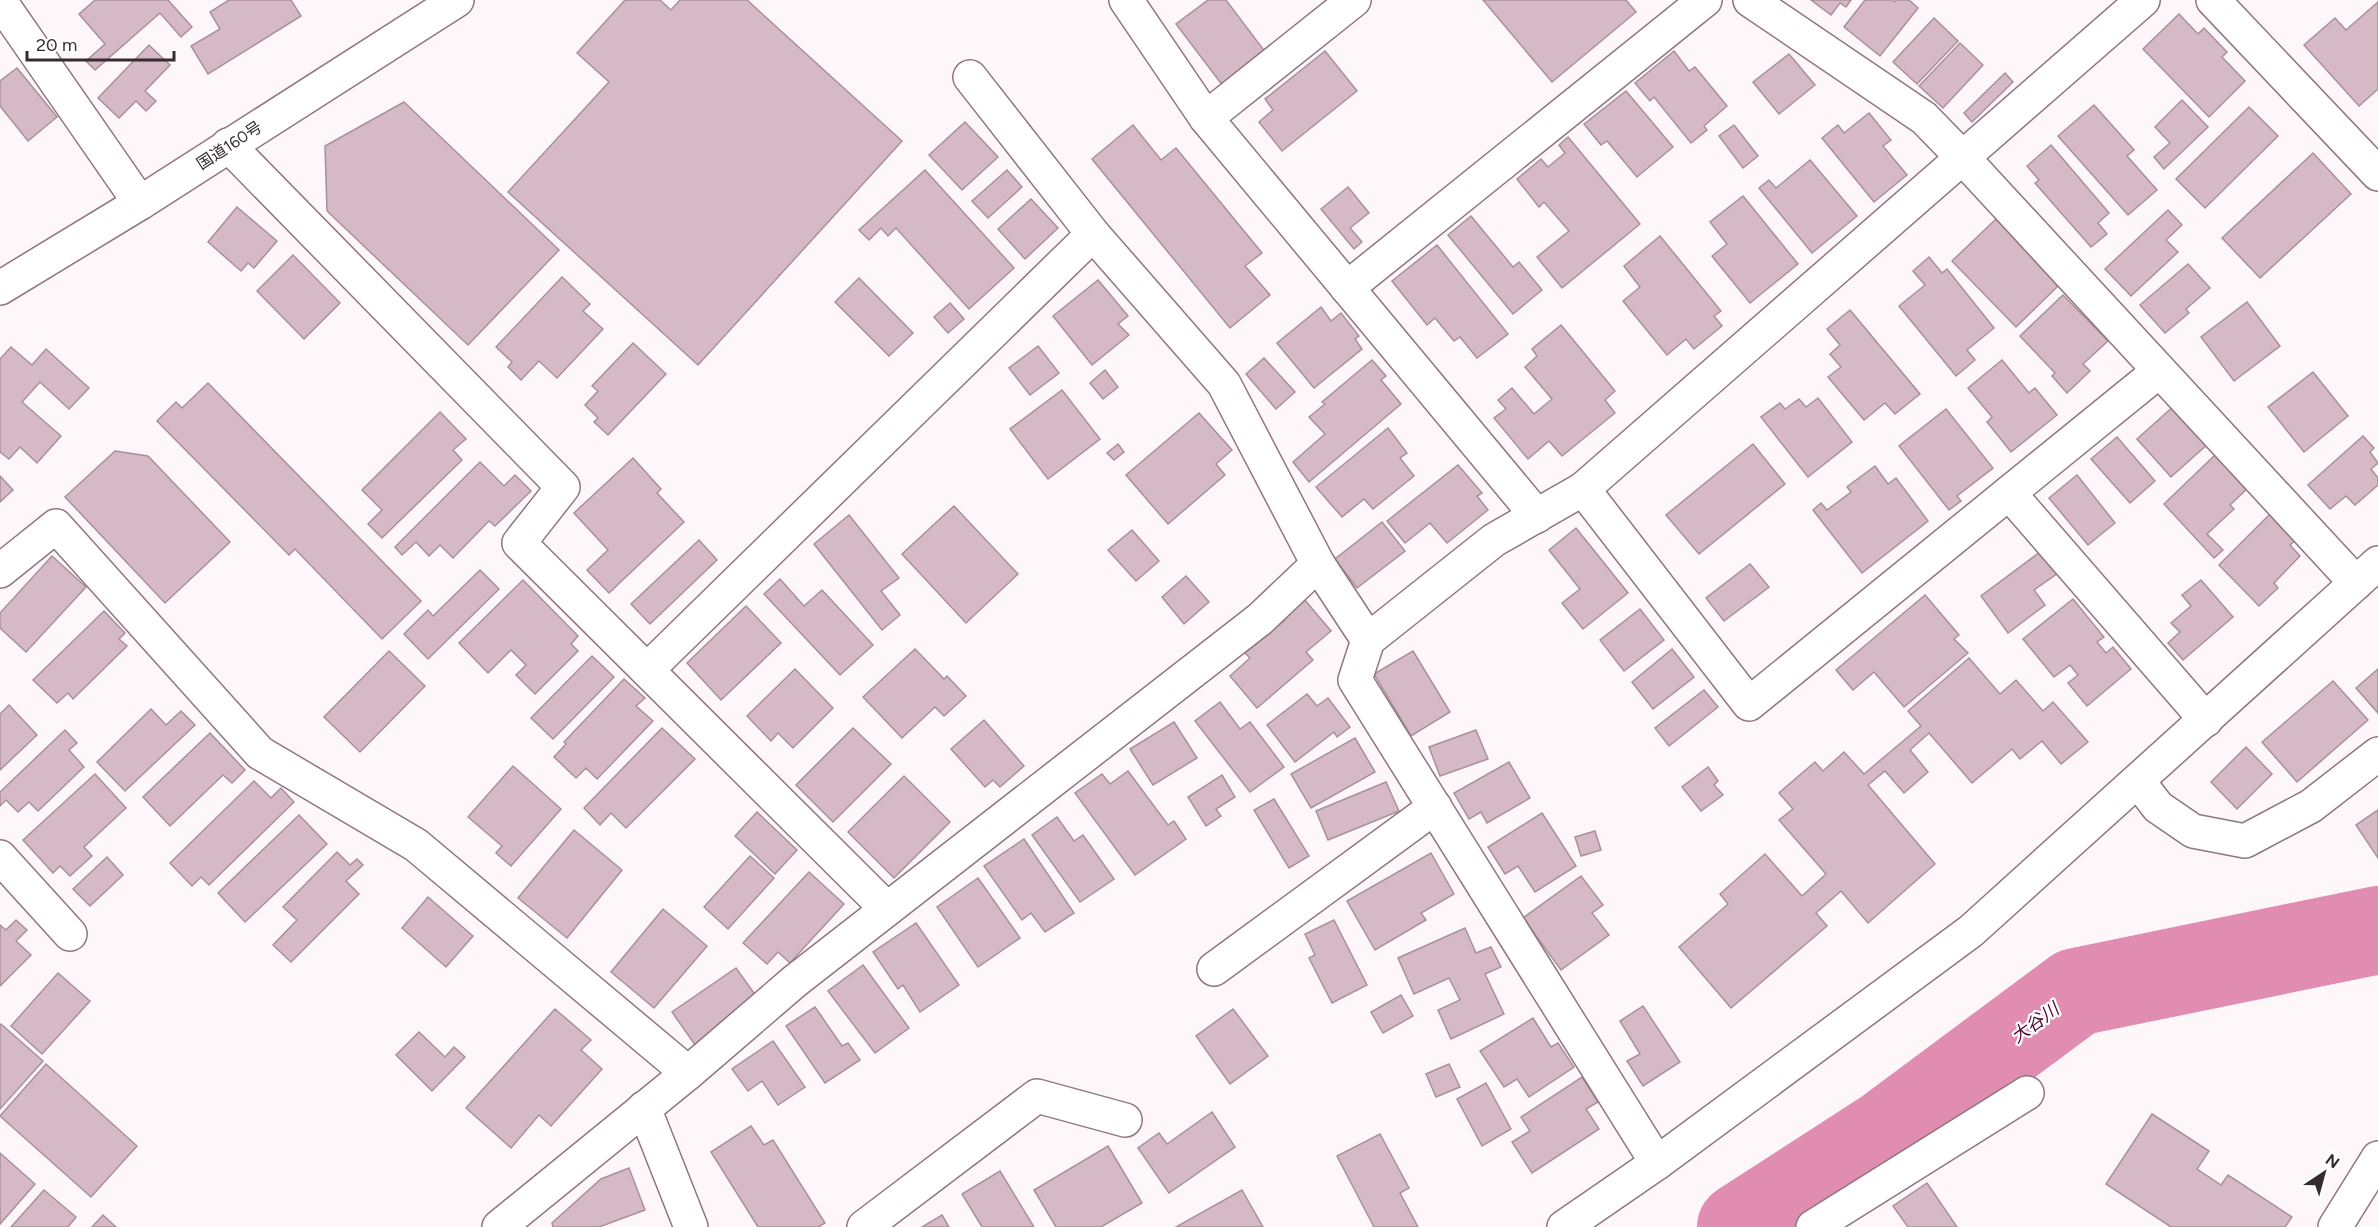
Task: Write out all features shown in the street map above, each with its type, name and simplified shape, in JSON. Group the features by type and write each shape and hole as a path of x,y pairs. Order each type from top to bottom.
{"main road":[{"name":"国道160号","path":"0,288 140,203 457,0"},
{"path":"1126,0 1206,118 1537,516"},
{"path":"1206,118 1354,0"},
{"path":"1347,288 1705,0"},
{"path":"1564,1227 1658,1163 1971,931 2367,573 2159,371 1924,118 1750,0"},
{"path":"1658,1163 1354,680 1368,640 1494,540 1582,489 2143,0"},
{"path":"2213,0 2378,174"},
{"path":"0,1 140,203"},
{"path":"970,77 1093,234 1224,384 1318,564 1368,640"},
{"path":"228,145 563,487 519,543 887,909"},
{"path":"647,670 1093,234"},
{"path":"1582,489 1749,704 2159,371"},
{"path":"2009,493 2206,720"},
{"path":"0,571 56,526 260,753 416,845 688,1073"},
{"path":"499,1227 688,1073 795,981 1260,619 1318,564"},
{"path":"2139,781 2158,807 2193,831 2245,841 2311,806 2378,754"},
{"path":"1215,969 1435,807"},
{"path":"0,857 70,934"},
{"path":"1813,1227 2027,1093"},
{"path":"864,1227 1037,1096 1125,1120"},
{"path":"644,1108 691,1227"},
{"path":"2335,1227 2378,1158"}],"shaded area":[{"path":"2378,914 2378,950 2087,1010 2062,992"}],"building":[{"path":"95,0 168,0 192,27 181,37 160,13 95,70 86,61 105,44 79,14"},
{"path":"229,0 291,0 301,16 208,74 191,46 220,29 210,12"},
{"path":"625,0 660,0 671,10 680,0 747,0 902,141 698,365 508,192 609,82 577,53"},
{"path":"1208,0 1226,0 1266,53 1223,86 1176,24"},
{"path":"1483,0 1626,0 1636,12 1552,82"},
{"path":"1811,0 1851,0 1846,7 1840,3 1831,15"},
{"path":"1865,0 1895,2 1896,0 1909,0 1918,8 1880,56 1844,27"},
{"path":"2378,2 2378,89 2359,106 2304,45 2335,18 2346,30"},
{"path":"2179,14 2198,34 2204,28 2227,52 2222,57 2245,81 2209,117 2143,49"},
{"path":"1934,18 1958,41 1917,84 1893,62"},
{"path":"1960,43 1983,65 1943,108 1919,86"},
{"path":"149,45 170,65 145,91 156,101 146,111 136,101 119,118 98,98"},
{"path":"1325,51 1357,91 1282,151 1259,122 1273,110 1265,99"},
{"path":"1674,51 1689,71 1695,67 1727,106 1704,126 1707,130 1691,143 1654,97 1650,101 1635,83"},
{"path":"1789,54 1815,85 1779,114 1753,82"},
{"path":"17,68 57,117 28,141 0,106 0,81"},
{"path":"2005,73 2013,82 1972,122 1964,113"},
{"path":"1626,91 1673,147 1637,177 1607,141 1601,145 1584,124"},
{"path":"2182,100 2208,127 2164,169 2154,157 2170,143 2155,127"},
{"path":"404,102 559,250 468,345 327,211 325,146"},
{"path":"2094,105 2134,150 2127,156 2157,190 2128,215 2058,136"},
{"path":"2249,107 2278,136 2205,208 2176,179"},
{"path":"1869,113 1891,140 1883,146 1907,175 1874,202 1822,138 1838,125 1844,133"},
{"path":"965,122 998,157 962,190 929,155"},
{"path":"1133,125 1161,160 1176,148 1262,253 1245,266 1270,295 1230,328 1092,159"},
{"path":"1734,125 1758,156 1743,168 1719,136"},
{"path":"1568,137 1640,224 1562,288 1537,257 1569,231 1544,202 1539,207 1517,179 1541,159 1548,167 1565,153 1559,145"},
{"path":"2051,145 2109,213 2098,223 2107,234 2091,247 2035,183 2039,180 2027,166"},
{"path":"2313,153 2351,194 2260,278 2222,238"},
{"path":"1810,160 1857,216 1812,253 1759,188 1769,180 1776,188"},
{"path":"925,170 1014,268 969,309 896,228 888,236 881,228 869,240 859,230"},
{"path":"1007,170 1022,187 988,218 972,201"},
{"path":"1348,187 1369,213 1350,228 1362,242 1354,249 1321,209"},
{"path":"1743,196 1798,264 1750,303 1712,256 1727,244 1710,222"},
{"path":"1031,199 1058,228 1025,259 998,229"},
{"path":"237,207 277,241 254,268 248,263 241,271 208,242"},
{"path":"2168,210 2182,225 2166,240 2178,252 2131,296 2105,269"},
{"path":"1471,216 1513,267 1519,262 1542,290 1513,314 1448,235"},
{"path":"1996,219 2060,284 2016,327 1952,261"},
{"path":"1660,236 1721,311 1714,316 1722,326 1694,349 1686,339 1667,355 1623,301 1640,287 1624,266"},
{"path":"1437,245 1508,334 1477,358 1460,337 1454,341 1435,318 1427,325 1392,281"},
{"path":"293,255 340,303 304,339 257,291"},
{"path":"1929,257 1942,273 1947,269 1994,328 1967,350 1975,360 1956,376 1899,306 1925,285 1913,271"},
{"path":"2188,264 2210,288 2186,309 2189,313 2165,333 2140,305"},
{"path":"562,277 590,304 583,311 603,329 557,378 539,361 521,380 508,367 512,362 496,347"},
{"path":"859,278 913,333 889,356 835,302"},
{"path":"1098,280 1128,316 1118,324 1129,335 1092,365 1053,316"},
{"path":"2063,295 2108,341 2083,364 2090,371 2067,393 2052,376 2055,373 2020,336"},
{"path":"2247,302 2280,346 2234,381 2201,337"},
{"path":"950,303 964,319 948,333 934,317"},
{"path":"1321,307 1331,321 1341,313 1359,336 1355,339 1362,349 1314,388 1277,343"},
{"path":"1850,310 1920,394 1895,414 1885,403 1864,420 1828,377 1841,367 1830,354 1840,345 1827,329"},
{"path":"1561,325 1615,391 1605,400 1615,413 1562,456 1549,441 1528,459 1494,418 1506,409 1498,400 1512,388 1534,414 1552,399 1525,367 1537,356 1532,349"},
{"path":"633,343 666,374 608,435 594,422 598,418 585,405 598,391 592,386"},
{"path":"1038,346 1059,373 1030,395 1009,368"},
{"path":"11,347 32,365 46,349 89,388 69,409 40,382 22,402 61,436 37,463 20,447 9,459 0,452 0,359"},
{"path":"1264,358 1295,392 1276,409 1246,374"},
{"path":"1372,360 1386,376 1381,380 1401,404 1309,482 1293,462 1325,434 1309,417 1325,404 1322,402"},
{"path":"2002,360 2029,393 2035,388 2057,415 2011,452 1987,422 1992,417 1968,388"},
{"path":"1105,370 1118,387 1103,399 1090,383"},
{"path":"2313,372 2348,416 2304,452 2268,407"},
{"path":"208,383 421,601 382,639 295,549 289,555 157,421 176,402 182,408"},
{"path":"1062,390 1100,439 1048,479 1010,429"},
{"path":"1818,398 1852,442 1808,477 1761,417 1780,403 1785,409 1799,399 1806,407"},
{"path":"2175,405 2209,443 2171,477 2137,439"},
{"path":"1946,409 1993,468 1957,496 1961,501 1949,510 1899,446"},
{"path":"440,412 466,439 453,450 462,460 382,538 368,524 382,510 362,490"},
{"path":"1199,413 1232,450 1216,464 1225,475 1168,524 1126,475"},
{"path":"1388,428 1407,453 1400,458 1414,476 1373,509 1364,499 1342,517 1316,487"},
{"path":"2363,436 2374,448 2370,452 2378,463 2371,469 2378,478 2378,485 2355,505 2346,496 2330,509 2308,485"},
{"path":"2117,437 2155,481 2130,503 2091,459"},
{"path":"1118,444 1124,452 1114,460 1107,453"},
{"path":"1753,444 1785,484 1699,554 1666,515"},
{"path":"115,451 148,456 230,542 165,603 65,497"},
{"path":"2216,454 2248,488 2230,505 2234,509 2207,534 2223,550 2214,558 2164,504"},
{"path":"633,458 661,489 657,493 684,522 609,593 587,570 608,550 574,513"},
{"path":"480,462 504,486 515,475 531,491 495,526 489,521 453,558 440,545 429,556 416,542 402,555 395,547"},
{"path":"1458,465 1482,493 1477,496 1488,510 1447,543 1430,523 1405,543 1387,521"},
{"path":"1875,466 1888,484 1896,478 1928,521 1862,573 1813,510 1821,503 1827,510 1851,492 1847,487"},
{"path":"2077,475 2115,523 2088,545 2049,498"},
{"path":"0,476 13,490 0,502"},
{"path":"954,506 1018,574 966,623 902,554"},
{"path":"2271,513 2297,539 2290,545 2300,556 2274,583 2278,588 2259,606 2219,565"},
{"path":"849,515 899,578 881,591 900,615 882,630 814,544"},
{"path":"1382,522 1405,551 1357,588 1335,559"},
{"path":"1576,528 1628,593 1583,629 1562,603 1580,589 1549,550"},
{"path":"1132,530 1159,561 1136,581 1108,550"},
{"path":"699,540 717,560 650,624 631,604"},
{"path":"2044,549 2061,571 2034,590 2045,605 2008,633 1981,596"},
{"path":"52,556 86,587 26,652 0,628 0,613"},
{"path":"1750,564 1769,587 1724,621 1706,598"},
{"path":"480,570 499,589 428,659 404,634 428,610 433,616"},
{"path":"1186,576 1209,602 1184,624 1162,597"},
{"path":"780,579 804,606 822,590 873,645 840,675 764,594"},
{"path":"523,580 578,636 571,644 578,651 535,694 516,675 526,665 511,650 488,673 459,643"},
{"path":"2201,580 2233,617 2183,660 2168,643 2180,632 2171,623 2191,606 2182,595"},
{"path":"1925,595 1959,635 1954,639 1968,653 1904,707 1874,672 1853,690 1836,670"},
{"path":"1304,599 1331,631 1306,652 1313,660 1257,708 1230,676 1250,658 1245,653 1285,620 1283,617"},
{"path":"2073,599 2104,637 2097,642 2106,653 2113,647 2131,669 2087,706 2068,683 2078,675 2070,665 2054,677 2023,639"},
{"path":"746,606 781,643 721,700 687,663"},
{"path":"1640,609 1664,640 1624,671 1600,640"},
{"path":"104,611 125,633 119,639 127,646 73,699 68,693 57,703 33,680"},
{"path":"915,649 944,679 947,676 966,696 944,716 935,707 902,738 863,697"},
{"path":"1672,649 1694,677 1653,709 1632,682"},
{"path":"389,651 425,686 360,752 324,717"},
{"path":"1413,651 1450,712 1411,736 1374,674"},
{"path":"592,656 614,677 553,739 531,718"},
{"path":"1969,658 2000,694 2016,680 2043,711 2053,702 2088,742 2061,764 2042,741 2020,759 2012,749 1972,783 1929,733 1910,750 1928,772 1904,793 1885,771 1868,785 1935,864 1868,923 1841,891 1816,913 1827,926 1731,1008 1679,947 1728,904 1720,894 1765,854 1802,896 1826,874 1779,820 1793,809 1779,793 1815,762 1823,771 1844,752 1864,774 1921,726 1908,711"},
{"path":"795,669 833,708 793,748 778,733 771,741 747,716"},
{"path":"2378,669 2378,713 2356,688"},
{"path":"624,679 645,698 636,706 653,721 597,779 586,768 576,778 554,757 566,744 564,742"},
{"path":"2333,681 2368,720 2297,782 2262,742"},
{"path":"1704,690 1718,707 1669,746 1655,728"},
{"path":"1307,694 1317,706 1328,698 1350,727 1337,737 1334,732 1295,762 1267,725"},
{"path":"1220,702 1240,729 1250,722 1284,767 1250,792 1195,721"},
{"path":"9,705 37,735 0,770 0,714"},
{"path":"151,709 166,725 181,711 195,725 125,791 97,762"},
{"path":"984,720 1024,766 1000,787 993,780 985,787 951,749"},
{"path":"1174,722 1197,758 1153,785 1130,749"},
{"path":"662,728 695,759 626,828 611,813 600,825 584,808"},
{"path":"853,728 891,764 833,822 796,785"},
{"path":"65,730 77,743 69,750 84,767 38,811 29,802 18,812 6,800 0,806 0,792"},
{"path":"1476,730 1488,759 1440,776 1429,747"},
{"path":"210,733 245,770 232,783 223,775 170,826 143,797"},
{"path":"1355,738 1375,772 1311,808 1291,774"},
{"path":"2246,747 2272,774 2237,809 2211,782"},
{"path":"1509,762 1530,798 1487,823 1481,812 1469,819 1454,793"},
{"path":"513,766 561,809 511,866 496,853 502,846 468,817"},
{"path":"1708,767 1718,781 1714,785 1723,795 1701,811 1682,787"},
{"path":"1128,771 1168,825 1174,821 1186,839 1135,875 1075,793 1102,774 1110,784"},
{"path":"95,774 126,808 84,847 92,856 70,876 60,866 53,873 23,840"},
{"path":"1222,775 1235,797 1216,809 1221,816 1206,826 1188,797"},
{"path":"904,776 950,822 894,878 848,832"},
{"path":"254,781 271,798 281,788 294,802 209,885 201,877 192,886 170,863"},
{"path":"1386,782 1399,811 1328,840 1316,811"},
{"path":"1274,799 1309,856 1289,868 1254,810"},
{"path":"2378,810 2378,858 2356,825"},
{"path":"757,812 797,850 775,874 735,836"},
{"path":"1542,813 1576,866 1535,892 1518,866 1505,874 1488,847"},
{"path":"299,815 327,844 245,922 218,893"},
{"path":"1057,817 1074,841 1083,835 1114,879 1080,902 1032,835"},
{"path":"574,830 622,870 567,938 518,898"},
{"path":"1595,831 1601,850 1581,856 1575,837"},
{"path":"1024,839 1074,913 1045,932 1031,913 1022,920 984,866"},
{"path":"337,852 350,865 357,859 363,865 346,881 359,894 291,962 273,945 297,920 283,907"},
{"path":"1431,853 1454,894 1421,913 1426,920 1375,950 1347,901"},
{"path":"750,856 774,878 728,929 704,907"},
{"path":"107,857 123,875 90,906 73,889"},
{"path":"809,872 844,904 790,963 778,952 767,964 743,943"},
{"path":"1581,876 1603,905 1592,913 1609,935 1561,970 1523,918"},
{"path":"978,878 1020,938 978,967 937,907"},
{"path":"428,897 473,936 446,967 402,928"},
{"path":"663,909 707,946 654,1008 611,972"},
{"path":"16,920 27,930 16,941 31,955 0,986 0,925 6,930"},
{"path":"1334,920 1367,985 1332,1003 1309,958 1315,955 1305,934"},
{"path":"916,923 959,985 920,1012 903,985 898,989 873,952"},
{"path":"1465,928 1476,953 1491,947 1501,967 1485,974 1504,1014 1451,1039 1438,1010 1460,1000 1449,978 1414,994 1398,958"},
{"path":"863,965 909,1028 875,1053 828,991"},
{"path":"736,968 764,1007 700,1052 672,1012"},
{"path":"58,973 90,1001 42,1054 11,1026"},
{"path":"1401,995 1413,1016 1383,1033 1371,1012"},
{"path":"1643,1006 1680,1062 1643,1086 1627,1061 1640,1054 1620,1021"},
{"path":"815,1007 842,1046 848,1043 860,1060 825,1083 786,1026"},
{"path":"555,1009 591,1040 581,1050 602,1069 551,1126 539,1115 511,1148 466,1108"},
{"path":"1233,1009 1268,1056 1230,1084 1196,1036"},
{"path":"1533,1018 1551,1047 1558,1043 1574,1067 1529,1097 1517,1079 1504,1087 1480,1051"},
{"path":"0,1025 43,1061 0,1109"},
{"path":"419,1032 445,1057 454,1047 465,1057 432,1091 396,1055"},
{"path":"773,1041 805,1087 778,1105 762,1081 748,1091 732,1069"},
{"path":"46,1064 137,1146 91,1197 0,1116"},
{"path":"1449,1064 1460,1087 1436,1097 1426,1074"},
{"path":"1582,1077 1598,1102 1586,1109 1599,1129 1532,1173 1512,1142 1530,1131 1521,1117"},
{"path":"1486,1083 1511,1129 1482,1146 1457,1099"},
{"path":"1212,1112 1235,1147 1169,1193 1138,1148 1159,1133 1167,1144"},
{"path":"2152,1114 2209,1151 2197,1169 2221,1185 2228,1175 2292,1217 2285,1227 2171,1227 2106,1184"},
{"path":"751,1126 764,1145 773,1140 825,1223 818,1227 758,1227 711,1152"},
{"path":"1380,1134 1409,1188 1400,1193 1418,1227 1374,1227 1337,1156"},
{"path":"1108,1146 1142,1203 1101,1227 1056,1227 1034,1190"},
{"path":"0,1153 35,1184 0,1224"},
{"path":"629,1168 645,1210 599,1227 553,1227 552,1223 601,1179"},
{"path":"1000,1171 1034,1227 982,1227 962,1194"},
{"path":"1927,1183 1957,1227 1908,1227 1893,1206"},
{"path":"44,1190 76,1217 68,1227 11,1227"},
{"path":"1242,1190 1263,1227 1176,1227"},
{"path":"103,1215 116,1227 92,1227"},
{"path":"942,1215 949,1227 922,1227"}],"waterway":[{"name":"大谷川","path":"1741,1227 1885,1134 2076,992 2378,930"}]}
